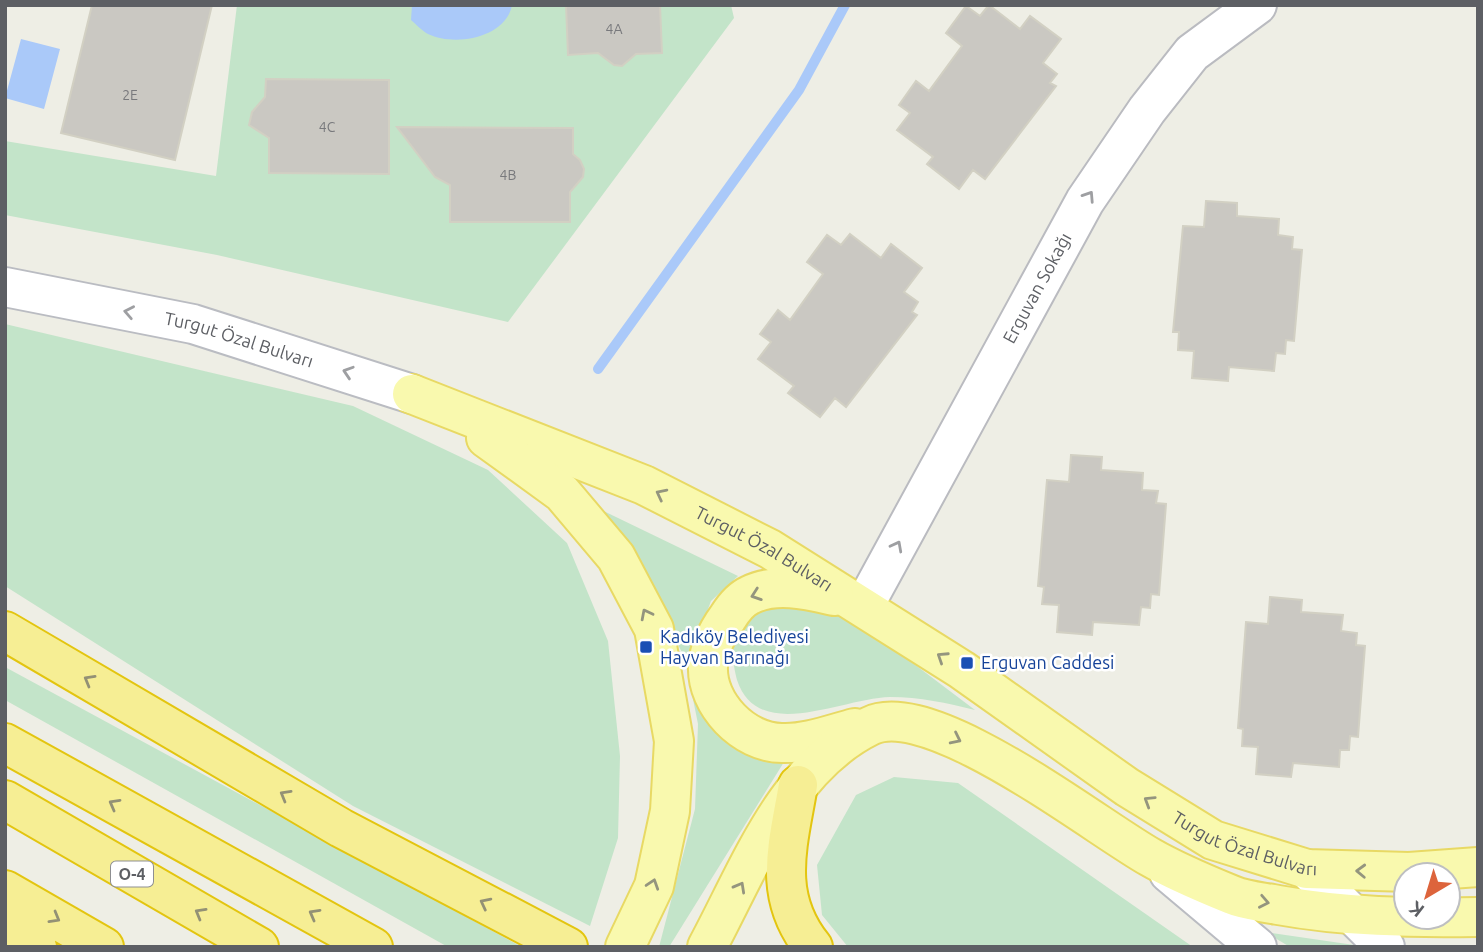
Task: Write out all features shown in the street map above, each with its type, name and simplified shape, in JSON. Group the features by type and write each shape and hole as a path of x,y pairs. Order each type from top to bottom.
{"highway":[{"path":"5,631 341,828 557,941"},
{"path":"5,743 373,947"},
{"path":"798,785 789,838 785,893 797,928 813,947"},
{"name":"O-4","path":"5,800 260,947"},
{"path":"5,890 104,947"},
{"path":"5,925 37,947"}],"main road":[{"name":"Turgut Özal Bulvarı","path":"412,394 644,485 770,549 962,670 1127,787 1213,840 1307,869 1409,872 1478,867"},
{"path":"412,394 492,441 562,493 616,557 654,629 674,741 670,811 653,886 625,947"},
{"path":"856,602 792,587 751,595 734,608 712,645 708,668 713,692 728,718 758,738 782,743 873,724 918,723 953,736 1014,770 1151,858 1234,896 1331,915 1478,917"},
{"path":"707,947 798,785 835,749 873,724"}],"street":[{"name":"Erguvan Sokağı","path":"856,602 1085,201 1147,110 1192,53 1257,5"},
{"name":"Turgut Özal Bulvarı","path":"5,287 193,324 412,394"},
{"path":"1151,858 1257,947"},
{"path":"1307,869 1385,947"}],"green space":[{"path":"237,5 731,5 734,18 508,322 217,255 5,215 5,141 216,176"},
{"path":"5,324 353,406 488,470 567,543 608,641 620,756 618,838 590,926 353,806 5,586"},
{"path":"587,503 738,576 711,601 696,641 784,762 669,947 659,947 695,809 698,724 685,659 644,573"},
{"path":"774,604 811,607 853,618 975,710 933,701 890,697 803,713 782,714 763,710 748,699 737,680 733,648 739,631 747,621"},
{"path":"5,667 522,947 448,947 5,700"},
{"path":"894,777 958,783 1193,947 848,947 822,915 817,865 856,795"},
{"path":"1265,932 1361,946 1362,947 1290,947"}],"water":[{"path":"412,5 512,5 508,16 490,32 478,37 452,40 439,38 421,29 411,20"},
{"path":"21,39 60,49 44,109 5,98"}],"building":[{"path":"92,5 212,5 175,160 61,133"},
{"path":"566,5 660,5 662,53 636,54 622,66 614,65 598,53 568,55"},
{"path":"989,5 1020,29 1030,16 1061,39 1043,63 1057,74 1050,83 1056,86 985,179 973,170 959,189 927,164 933,157 897,130 910,113 899,105 916,81 929,91 962,46 946,33 966,6 980,16"},
{"path":"266,79 389,80 389,174 269,173 269,138 249,125 252,112 265,97"},
{"path":"397,127 573,128 573,154 584,169 583,177 570,192 570,222 450,222 450,185 435,177"},
{"path":"1206,201 1237,203 1237,216 1279,219 1278,235 1293,237 1292,249 1302,250 1294,341 1286,340 1285,354 1276,353 1274,371 1229,367 1228,381 1192,378 1194,351 1178,350 1179,332 1173,332 1183,226 1204,227"},
{"path":"850,234 881,258 891,244 922,268 904,292 918,302 912,312 917,315 846,407 835,398 820,417 788,393 794,386 758,359 771,342 760,334 778,310 790,320 823,274 807,262 827,235 841,245"},
{"path":"1071,455 1102,457 1101,470 1143,473 1142,490 1158,491 1156,503 1166,504 1159,595 1151,594 1150,608 1141,607 1139,625 1093,622 1092,635 1057,632 1059,605 1042,604 1044,587 1038,586 1047,480 1069,482"},
{"path":"1270,597 1302,600 1301,612 1343,615 1341,631 1357,633 1356,645 1365,646 1358,737 1350,736 1349,750 1340,750 1339,767 1293,763 1291,777 1256,774 1258,747 1242,746 1243,729 1238,728 1246,622 1268,624"}],"waterway":[{"path":"598,369 799,90 845,5"}],"place":[{"name":"Kadıköy Belediyesi Hayvan Barınağı","path":"646,647"},
{"name":"Erguvan Caddesi","path":"967,663"}]}
